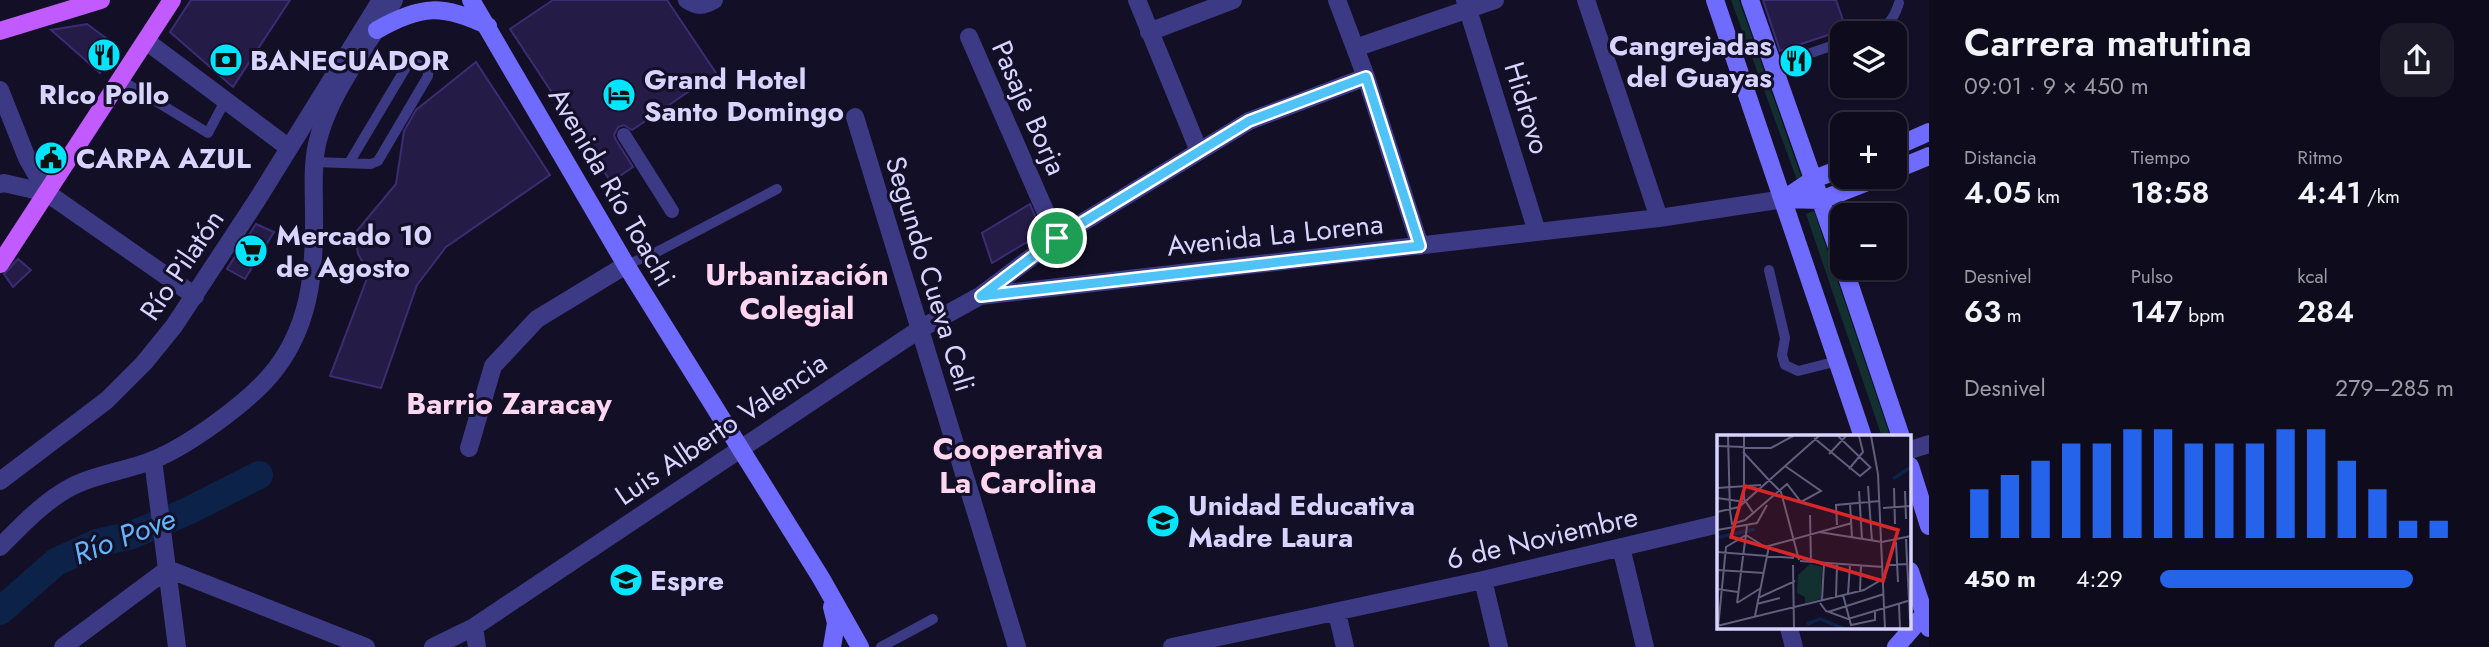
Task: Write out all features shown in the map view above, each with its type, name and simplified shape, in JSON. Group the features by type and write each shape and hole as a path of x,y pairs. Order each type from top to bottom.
{"main road":[{"path":"83,7 101,0"},
{"path":"0,31 117,0"},
{"path":"119,83 124,65 159,0"},
{"path":"0,264 172,0"},
{"name":"Avenida Río Toachi","path":"472,0 626,265 821,578 860,647"},
{"path":"1715,0 1862,435"},
{"path":"1750,0 1830,228"},
{"path":"377,30 402,17 432,9 451,11 488,26"},
{"path":"1907,141 1929,132"},
{"path":"1907,165 1929,156"},
{"name":"Avenida La Lorena","path":"1784,199 1814,179 1830,173"},
{"name":"Avenida La Lorena","path":"1784,199 1821,201 1850,189"},
{"path":"1848,280 1900,435"},
{"path":"1912,472 1929,526"},
{"path":"1896,647 1928,617 1912,577"},
{"name":"Avenida Río Toachi","path":"821,578 836,624 832,647"}],"street":[{"name":"Río Pilatón","path":"0,481 107,400 144,363 174,326 381,0"},
{"path":"0,547 39,510 72,486 153,460 192,439 258,389 290,348 305,314 312,274 314,162 317,142 327,116 394,0"},
{"path":"687,0 696,6 714,0"},
{"path":"1137,0 1199,151"},
{"path":"1149,32 1233,0"},
{"path":"1338,0 1366,77 1420,246"},
{"path":"1355,48 1467,5 1495,0"},
{"path":"1586,0 1659,218"},
{"name":"Hidrovo","path":"1467,5 1537,232"},
{"name":"Pasaje Borja","path":"969,37 1057,238"},
{"path":"146,41 289,148"},
{"name":"Luis Alberto Valencia","path":"433,647 474,627 920,329 981,296 1057,238 1199,151 1249,121 1366,77"},
{"path":"0,90 27,158 47,193"},
{"name":"Segundo Cueva Celi","path":"855,117 1017,647"},
{"path":"624,135 672,211"},
{"path":"0,184 47,193 195,296"},
{"name":"Avenida La Lorena","path":"981,296 1659,218 1784,199"},
{"path":"469,448 493,366 537,319 626,265"},
{"path":"1912,449 1929,444"},
{"path":"153,460 177,647"},
{"name":"6 de Noviembre","path":"1181,646 1483,580 1717,524"},
{"path":"1621,547 1644,647"},
{"path":"63,647 168,569"},
{"path":"168,569 366,647"},
{"path":"1483,580 1499,647"},
{"path":"1337,613 1345,647"},
{"path":"474,627 477,647"}],"lane":[{"path":"1892,21 1899,3"},
{"path":"1773,66 1830,46"},
{"path":"314,162 371,164 380,159 428,76 428,69 415,63 408,64 349,163"},
{"path":"119,83 208,132 225,101"},
{"path":"626,265 655,253 777,189"},
{"path":"1769,270 1785,338 1782,355 1785,365 1798,371 1838,361"},
{"path":"881,647 933,619"}],"green space":[{"path":"1731,0 1739,0 1802,179 1797,180"},
{"path":"1814,211 1830,259 1830,280 1837,280 1889,435 1881,435 1806,214"}],"building":[{"name":"BANECUADOR","path":"191,0 290,0 233,87 170,32"},
{"name":"Grand Hotel Santo Domingo","path":"553,0 667,0 716,73 632,130 624,125 618,127 614,135 633,167 611,182 510,29"},
{"path":"1763,0 1836,0 1843,21 1830,21 1830,34 1780,51"},
{"path":"87,24 118,47 100,73 51,30"},
{"path":"476,62 550,175 446,247 417,285 381,388 330,376 369,273 358,254 355,233 396,184 404,131 416,110"},
{"path":"1030,204 1042,233 992,263 982,233"},
{"name":"Mercado 10 de Agosto","path":"256,224 274,232 245,279 227,269"},
{"path":"18,259 31,270 13,287 4,274"}],"waterway":[{"name":"Río Pove","path":"0,611 56,562 97,543 132,535 188,511 259,475"}],"place":[{"name":"RIco Pollo","path":"104,55"},
{"name":"BANECUADOR","path":"226,60"},
{"name":"Cangrejadas del Guayas","path":"1796,61"},
{"name":"Grand Hotel Santo Domingo","path":"619,95"},
{"name":"CARPA AZUL","path":"51,158"},
{"name":"Mercado 10 de Agosto","path":"251,251"},
{"name":"Unidad Educativa Madre Laura","path":"1163,521"},
{"name":"Espre","path":"626,580"}],"district":[{"name":"Urbanización Colegial","path":"797,291"},
{"name":"Barrio Zaracay","path":"509,403"},
{"name":"Cooperativa La Carolina","path":"1018,465"}],"route":[{"path":"1366,77 1420,246 981,296 1057,238 1249,121 1366,77"}]}
